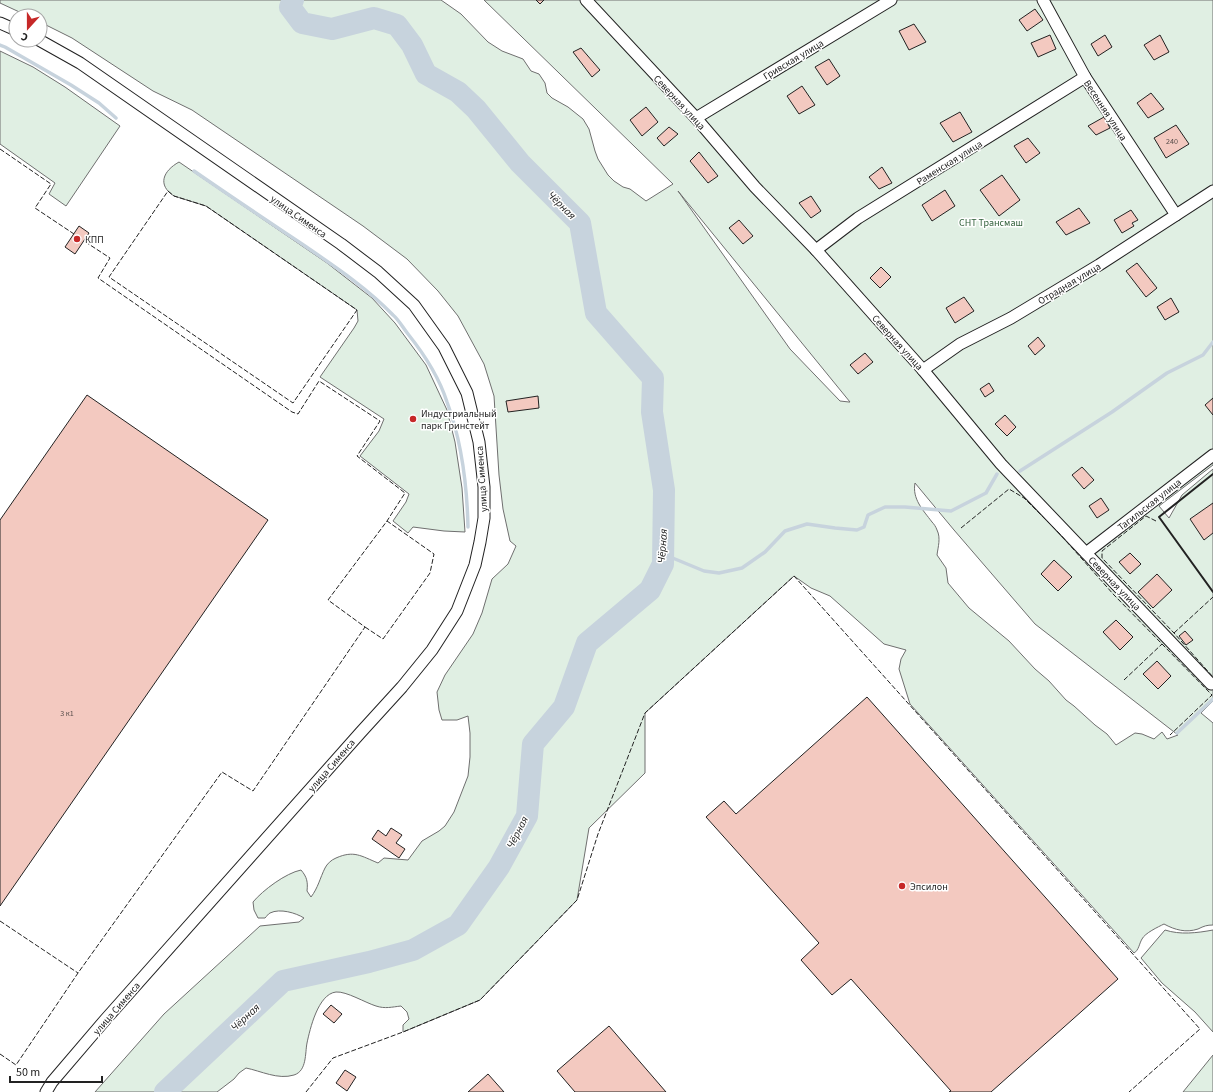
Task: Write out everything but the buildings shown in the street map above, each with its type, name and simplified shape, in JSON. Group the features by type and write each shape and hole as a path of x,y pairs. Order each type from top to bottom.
{"street":[{"name":"Северная улица","path":"586,0 696,118 756,187 816,250 923,370 1001,464 1210,684"},
{"name":"Гривская улица","path":"696,118 891,0"},
{"name":"Весенняя улица","path":"1043,0 1085,77 1176,215"},
{"name":"улица Сименса","path":"46,1092 52,1082 101,1025 402,687 432,650 457,611 475,565 484,518 484,494 479,442 467,393 444,346 414,306 378,272 334,240 80,63 48,45"},
{"name":"Раменская улица","path":"816,250 858,218 1085,77"},
{"name":"Отрадная улица","path":"923,370 960,344 1025,310 1100,265 1213,192"},
{"name":"Тагильская улица","path":"1086,553 1213,455"}],"green space":[{"name":"СНТ Трансмаш","path":"0,0 441,0 461,14 488,42 502,51 523,59 531,71 539,74 545,83 547,93 583,119 589,129 598,159 608,175 614,181 623,187 630,189 646,201 673,184 484,0 1213,0 1213,465 1159,506 1169,518 1182,495 1213,469 1213,701 1201,713 1213,723 1213,925 1185,931 1172,928 1164,924 1146,935 1134,953 910,704 899,669 901,659 906,650 884,644 830,596 811,588 794,576 645,713 645,773 589,828 577,900 480,1000 403,1032 403,1025 409,1019 407,1012 401,1006 388,1008 379,1007 345,993 336,992 330,994 320,1005 310,1029 303,1066 298,1073 294,1075 276,1076 246,1068 217,1092 95,1092 164,1014 260,926 299,922 304,918 297,914 278,911 268,914 265,918 258,918 254,910 253,902 269,887 282,878 301,870 306,877 307,891 311,897 329,862 334,859 348,854 353,854 378,863 384,858 408,860 422,841 445,826 454,812 468,776 470,733 468,716 457,720 442,720 437,692 445,675 473,634 482,613 492,579 508,564 516,546 510,541 503,509 499,475 494,396 484,364 458,316 438,291 407,259 363,226 192,110 153,91 72,38 48,26 48,8 11,8 0,3","holes":["678,191 850,402 840,401 790,349","915,483 1035,624 1178,735 1167,739 1162,732 1154,739 1135,733 1116,745 1107,734 1066,700 1009,641 969,608 948,583 946,568 937,555 939,536 935,526 922,509 917,499 914,489"]},
{"path":"0,51 33,67 65,87 120,126 66,206 49,194 55,183 0,144"},
{"path":"179,162 327,263 372,298 395,323 426,365 447,410 455,442 462,488 465,532 413,527 408,533 393,521 406,502 409,494 360,456 379,431 384,419 320,377 358,321 357,310 206,206 174,196 169,192 165,187 164,178 169,170"},
{"path":"1165,930 1177,933 1189,933 1213,930 1213,1032 1195,1012 1162,983 1141,958"},
{"path":"1213,1055 1213,1092 1183,1092"}],"waterway":[{"name":"Чёрная","path":"165,1092 283,981 369,962 413,950 458,925 499,867 527,816 533,744 564,707 587,643 650,590 663,564 664,490 652,412 653,378 596,313 580,223 520,163 476,109 458,92 426,74 412,45 397,25 374,18 332,29 302,23 290,7 293,0"},
{"path":"0,45 71,85 99,103 116,118"},
{"path":"194,171 349,277 372,295 399,322 420,350 444,393 452,417 463,464 468,527"},
{"path":"1020,471 1112,412 1167,373 1203,355 1213,342"},
{"path":"663,554 704,571 719,573 742,568 765,552 785,531 807,524 857,530 864,527 868,515 885,507 905,507 951,511 986,493 997,474"},
{"path":"1177,733 1213,699"}],"fence":[{"path":"0,149 51,184 35,208 74,234"},
{"path":"168,191 174,196 206,206 357,310 293,403 109,277 168,191"},
{"path":"0,1054 16,1065 78,973 222,772 253,791 365,627 328,600 387,521 405,493 357,456 380,421 319,381 298,414 292,412 98,278 110,258 84,241"},
{"path":"961,528 1009,489 1024,498 1059,533 1114,595 1212,695 1170,735"},
{"path":"1156,521 1146,516 1102,551 1102,558 1174,633 1213,677"},
{"path":"365,627 383,639 430,573 434,554 387,521"},
{"path":"306,1092 333,1058 403,1032 480,1000 577,900 598,834 645,713 794,576 1200,1029 1129,1092"},
{"path":"1174,633 1213,597"},
{"path":"1124,680 1162,644"},
{"path":"0,921 78,973"}],"wall":[{"path":"1213,474 1159,517 1213,592"}],"place":[{"name":"КПП","path":"77,239"},
{"name":"Индустриальный парк Гринстейт","path":"413,419"},
{"name":"Эпсилон","path":"902,886"}]}
